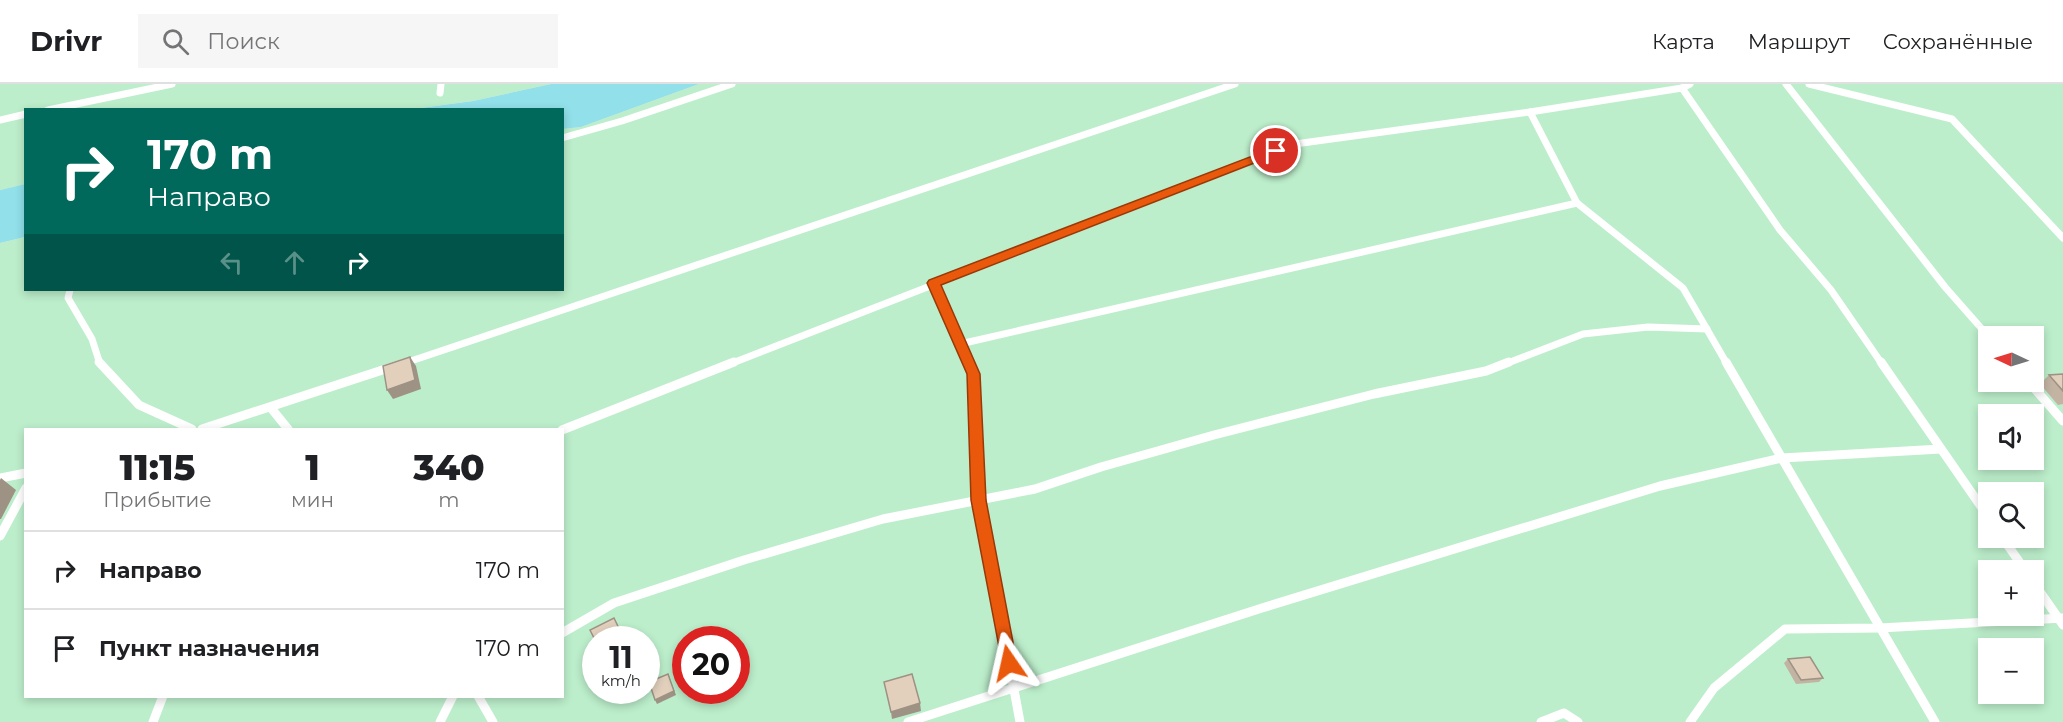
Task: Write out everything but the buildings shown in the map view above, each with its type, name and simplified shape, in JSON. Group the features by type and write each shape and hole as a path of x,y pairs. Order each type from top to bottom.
{"lane":[{"path":"58,108 172,84"},
{"path":"440,93 441,84"},
{"path":"564,137 622,121 732,84"},
{"path":"205,428 228,419 271,408 1235,84"},
{"path":"1786,84 1945,288 1979,326"},
{"path":"1809,84 1952,119 2063,238"},
{"path":"564,429 1295,144 1530,112 1686,86 1780,230 1831,290 1978,502"},
{"path":"1530,112 1576,203 1683,288 1935,722"},
{"path":"0,120 24,114"},
{"path":"960,344 1576,203"},
{"path":"934,283 973,374 979,500 1020,722"},
{"path":"70,291 68,298 92,339 100,365 139,405 190,428"},
{"path":"564,632 614,603 883,519 1035,489 1101,467 1248,426 1374,394 1486,371 1583,334 1648,327 1707,329"},
{"path":"2038,392 2063,421"},
{"path":"271,408 287,428"},
{"path":"908,722 1013,686 1660,486 1782,458 1941,448"},
{"path":"0,478 24,473"},
{"path":"0,536 24,492"},
{"path":"2044,597 2062,621"},
{"path":"1690,722 1714,688 1785,629 2062,621"},
{"path":"153,722 162,698"},
{"path":"440,722 452,698"},
{"path":"479,698 493,722"},
{"path":"1541,722 1564,712 1578,722"}],"green space":[{"path":"0,84 551,84 473,101 420,108 24,108 24,184 0,190"},
{"path":"699,84 2063,84 2063,722 0,722 0,243 24,237 24,291 564,291 564,129 581,127"}],"water":[{"path":"551,84 699,84 581,127 564,129 564,108 420,108 473,101"},
{"path":"24,184 24,237 0,243 0,190"}],"route":[{"path":"1009,663 979,500 973,374 934,283 1198,179 1276,151"}]}
